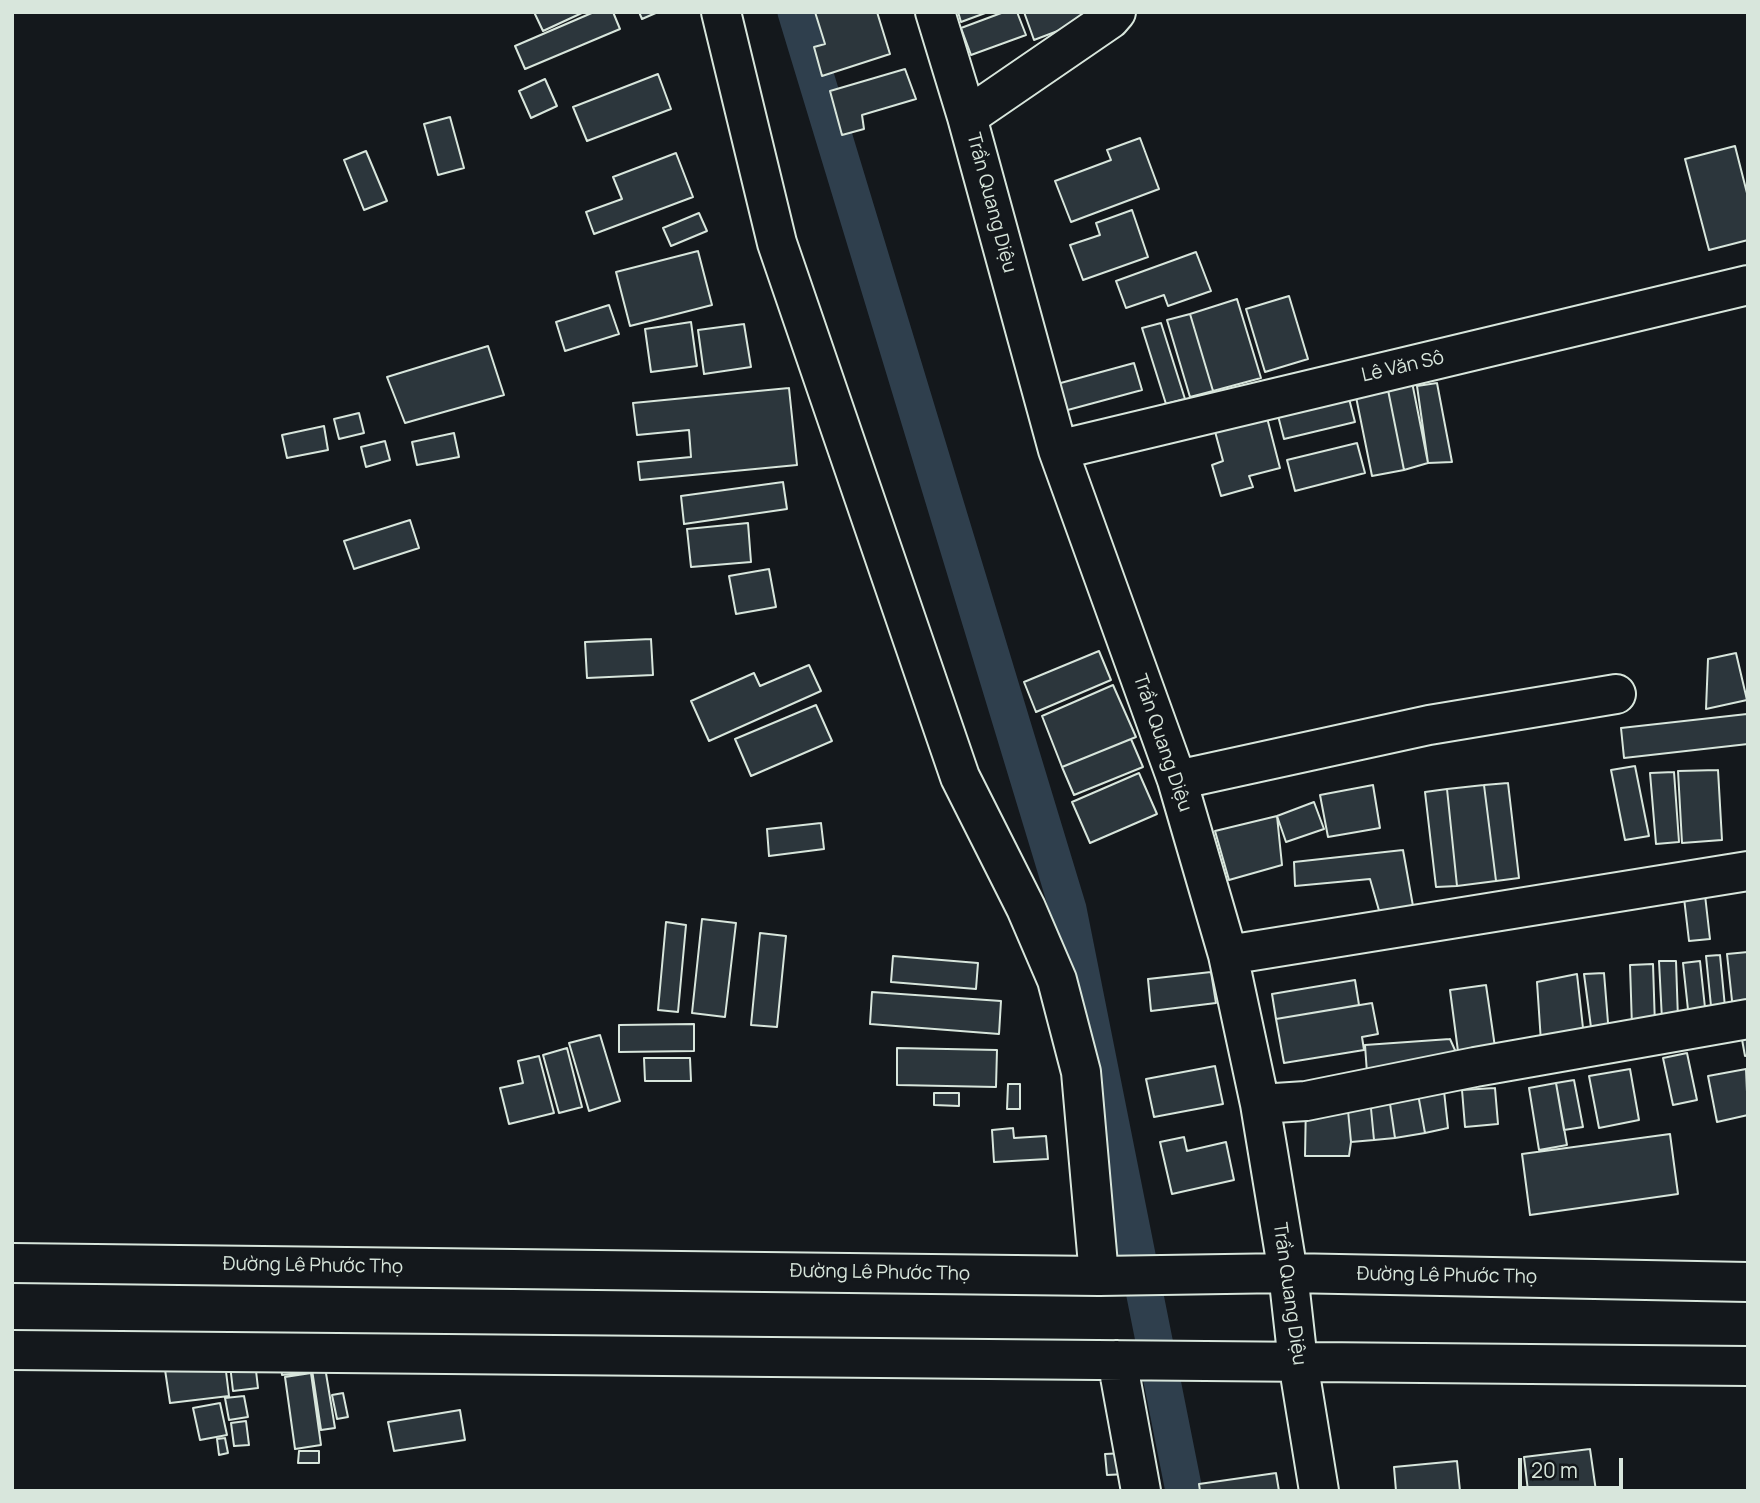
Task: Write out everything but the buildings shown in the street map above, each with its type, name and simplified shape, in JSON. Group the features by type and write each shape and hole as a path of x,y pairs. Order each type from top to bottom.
{"street":[{"path":"722,12 776,243 960,777 1026,908 1057,980 1081,1072 1109,1275"},
{"name":"Trần Quang Diệu","path":"935,12 967,117 1058,450 1177,780 1228,954 1260,1104 1288,1273 1298,1362 1319,1491"},
{"path":"967,117 1110,19 1116,12"},
{"name":"Lê Văn Sô","path":"1058,450 1748,285"},
{"path":"1177,780 1429,725 1616,694"},
{"path":"1228,954 1748,871"},
{"path":"1260,1104 1306,1101 1475,1067 1748,1019"},
{"name":"Đường Lê Phước Thọ","path":"12,1263 1109,1275 1288,1273 1748,1282"},
{"path":"12,1350 1748,1366"},
{"path":"1122,1360 1141,1491"}],"waterway":[{"path":"796,12 1068,909 1184,1491"}]}
